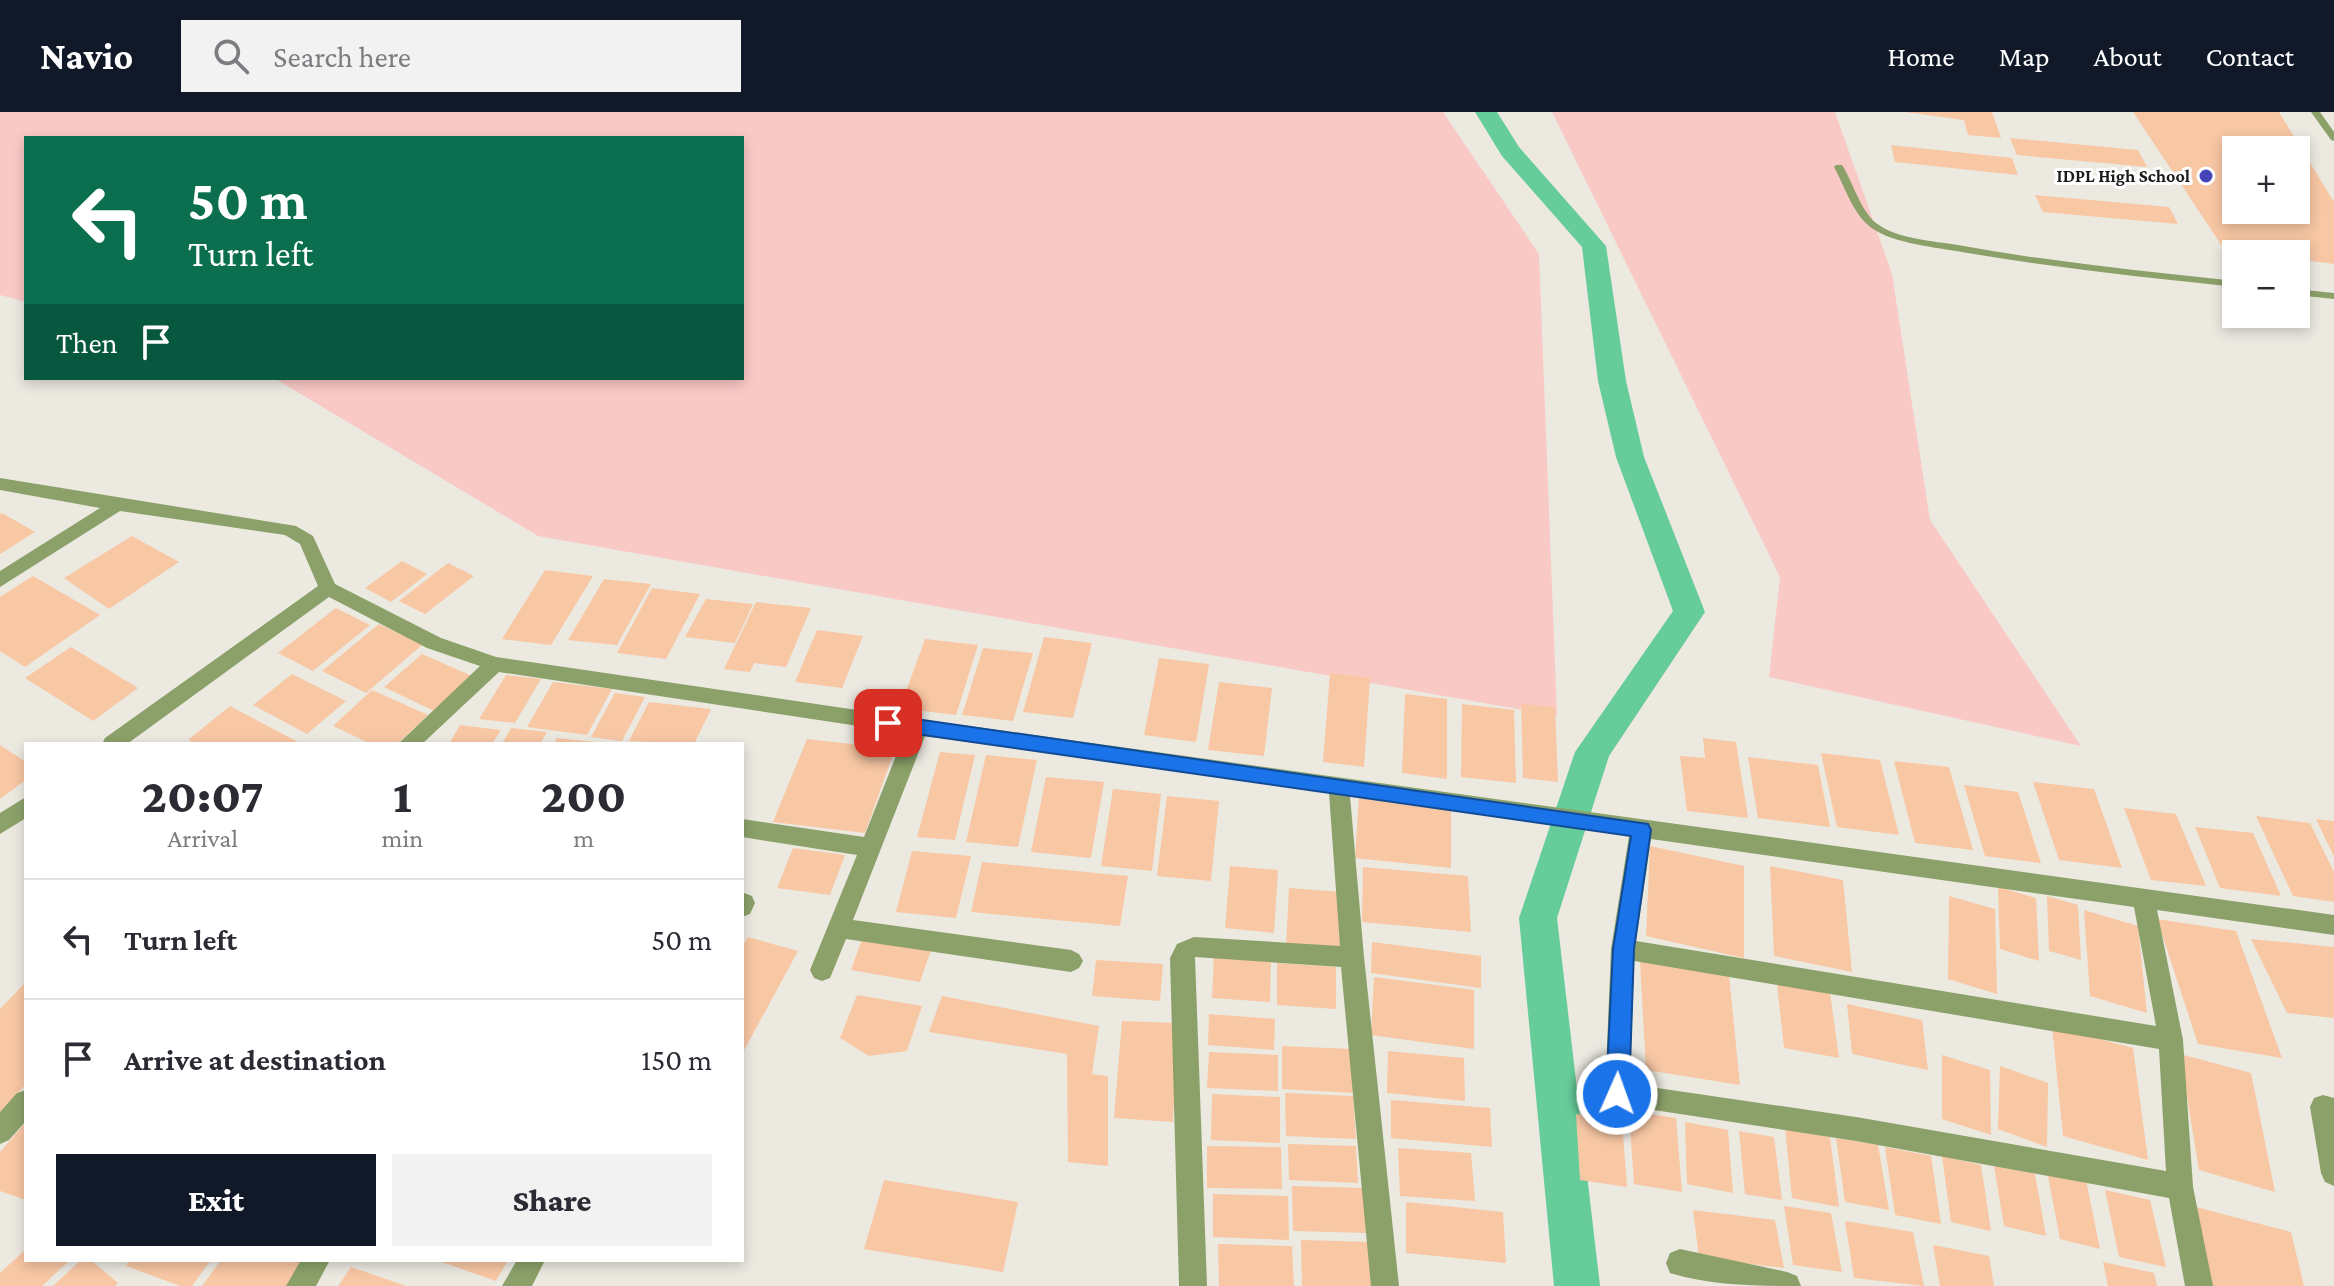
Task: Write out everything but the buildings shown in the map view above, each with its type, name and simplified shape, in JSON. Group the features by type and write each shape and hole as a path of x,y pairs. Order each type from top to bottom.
{"street":[{"path":"0,484 117,505 290,530 307,540 328,588 434,643 495,664 1641,830 2334,925"},
{"path":"0,580 117,505"},
{"path":"115,742 328,588"},
{"path":"410,742 495,664"},
{"path":"822,970 918,727"},
{"path":"1339,785 1352,957 1385,1286"},
{"path":"0,825 24,807"},
{"path":"744,828 872,848"},
{"path":"1641,830 1623,949 1617,1094 1856,1129 2180,1187"},
{"path":"2144,900 2171,1040 2180,1187 2199,1286"},
{"path":"840,928 1071,961"},
{"path":"1193,1286 1182,958 1185,951 1194,947 1352,957"},
{"path":"1623,949 2171,1040"},
{"path":"0,1131 24,1104"},
{"path":"2334,1110 2323,1107 2334,1173"},
{"path":"300,1286 316,1262"},
{"path":"516,1286 531,1262"},
{"path":"1680,1263 1787,1286"}],"lane":[{"path":"2315,112 2333,135"},
{"path":"1839,167 1872,225 1893,237 1955,248 2222,282"},
{"path":"2310,293 2334,296"}],"shaded area":[{"path":"0,112 1443,112 1539,254 1557,716 538,536 277,380 744,380 744,136 24,136 24,301 0,295"},
{"path":"1552,112 1835,112 1892,274 1930,520 2081,746 1769,677 1780,577"}],"waterway":[{"path":"1486,112 1510,151 1594,246 1612,381 1630,457 1689,612 1593,752 1538,918 1577,1286"}],"place":[{"name":"IDPL High School","path":"2206,176"}],"route":[{"path":"888,723 1641,830 1623,949 1617,1094"}]}
